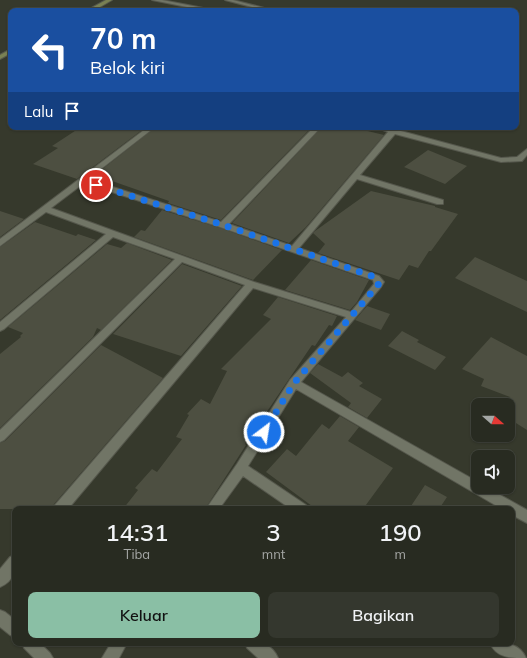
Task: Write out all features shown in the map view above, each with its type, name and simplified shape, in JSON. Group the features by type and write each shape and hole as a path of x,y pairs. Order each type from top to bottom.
{"street":[{"path":"95,8 110,0"},
{"path":"154,0 199,8"},
{"path":"227,0 260,8"},
{"path":"0,243 148,130"},
{"path":"223,225 315,130"},
{"path":"390,130 501,160 519,159 527,151"},
{"path":"293,250 394,131"},
{"path":"356,176 440,202"},
{"path":"82,180 223,225 372,276 379,282 353,316 294,383 241,468 214,506"},
{"path":"45,209 251,284 353,316"},
{"path":"0,326 111,234"},
{"path":"0,437 180,259"},
{"path":"63,506 251,284"},
{"path":"294,383 508,506"},
{"path":"241,468 297,506"},
{"path":"515,510 527,517"},
{"path":"0,580 12,566"},
{"path":"0,617 12,627"},
{"path":"32,646 45,658"},
{"path":"110,658 118,646"},
{"path":"256,646 270,658"},
{"path":"500,646 518,658"}],"building":[{"path":"76,130 142,130 77,179 33,164 58,148 52,146"},
{"path":"152,130 309,130 221,220 168,203 169,201 95,175"},
{"path":"319,130 363,130 384,135 306,227 289,243 232,223"},
{"path":"428,150 467,166 445,184 404,167"},
{"path":"371,191 435,206 458,214 431,251 429,251 418,268 409,265 399,280 318,253 325,244 313,233"},
{"path":"162,210 220,228 282,250 253,280 134,237 141,230 145,231"},
{"path":"0,211 24,219 0,237"},
{"path":"35,222 76,236 78,234 96,240 0,320 0,247"},
{"path":"127,243 172,260 101,330 97,328 93,337 0,428 0,354 21,337 20,336 23,333 8,327 107,244 121,248"},
{"path":"475,257 527,281 527,312 455,278"},
{"path":"311,260 369,280 357,302 350,310 285,290"},
{"path":"182,264 242,286 181,356 113,334"},
{"path":"278,297 337,316 332,326 329,325 315,346 312,345 245,444 246,445 207,506 125,506 138,490 135,488 152,469 157,472 182,439 176,437 189,415 187,414 201,399 210,404 227,371 221,369 271,319 263,315"},
{"path":"367,306 390,314 381,330 355,320"},
{"path":"402,331 419,340 417,342 446,357 435,370 388,346"},
{"path":"491,337 527,356 527,430 515,422 515,398 509,398 510,397 481,386 484,379 462,369"},
{"path":"101,345 163,378 54,506 12,506 12,509 0,509 0,443 5,441"},
{"path":"318,364 342,377 348,372 363,383 359,386 382,399 367,418 348,407 351,403 310,373"},
{"path":"340,416 359,427 348,441 393,468 365,506 312,506 266,472 287,449 296,456 322,424 329,429"},
{"path":"425,485 447,497 441,506 411,506"}],"route":[{"path":"96,185 223,225 372,276 379,282 353,316 294,383 264,432"}]}
